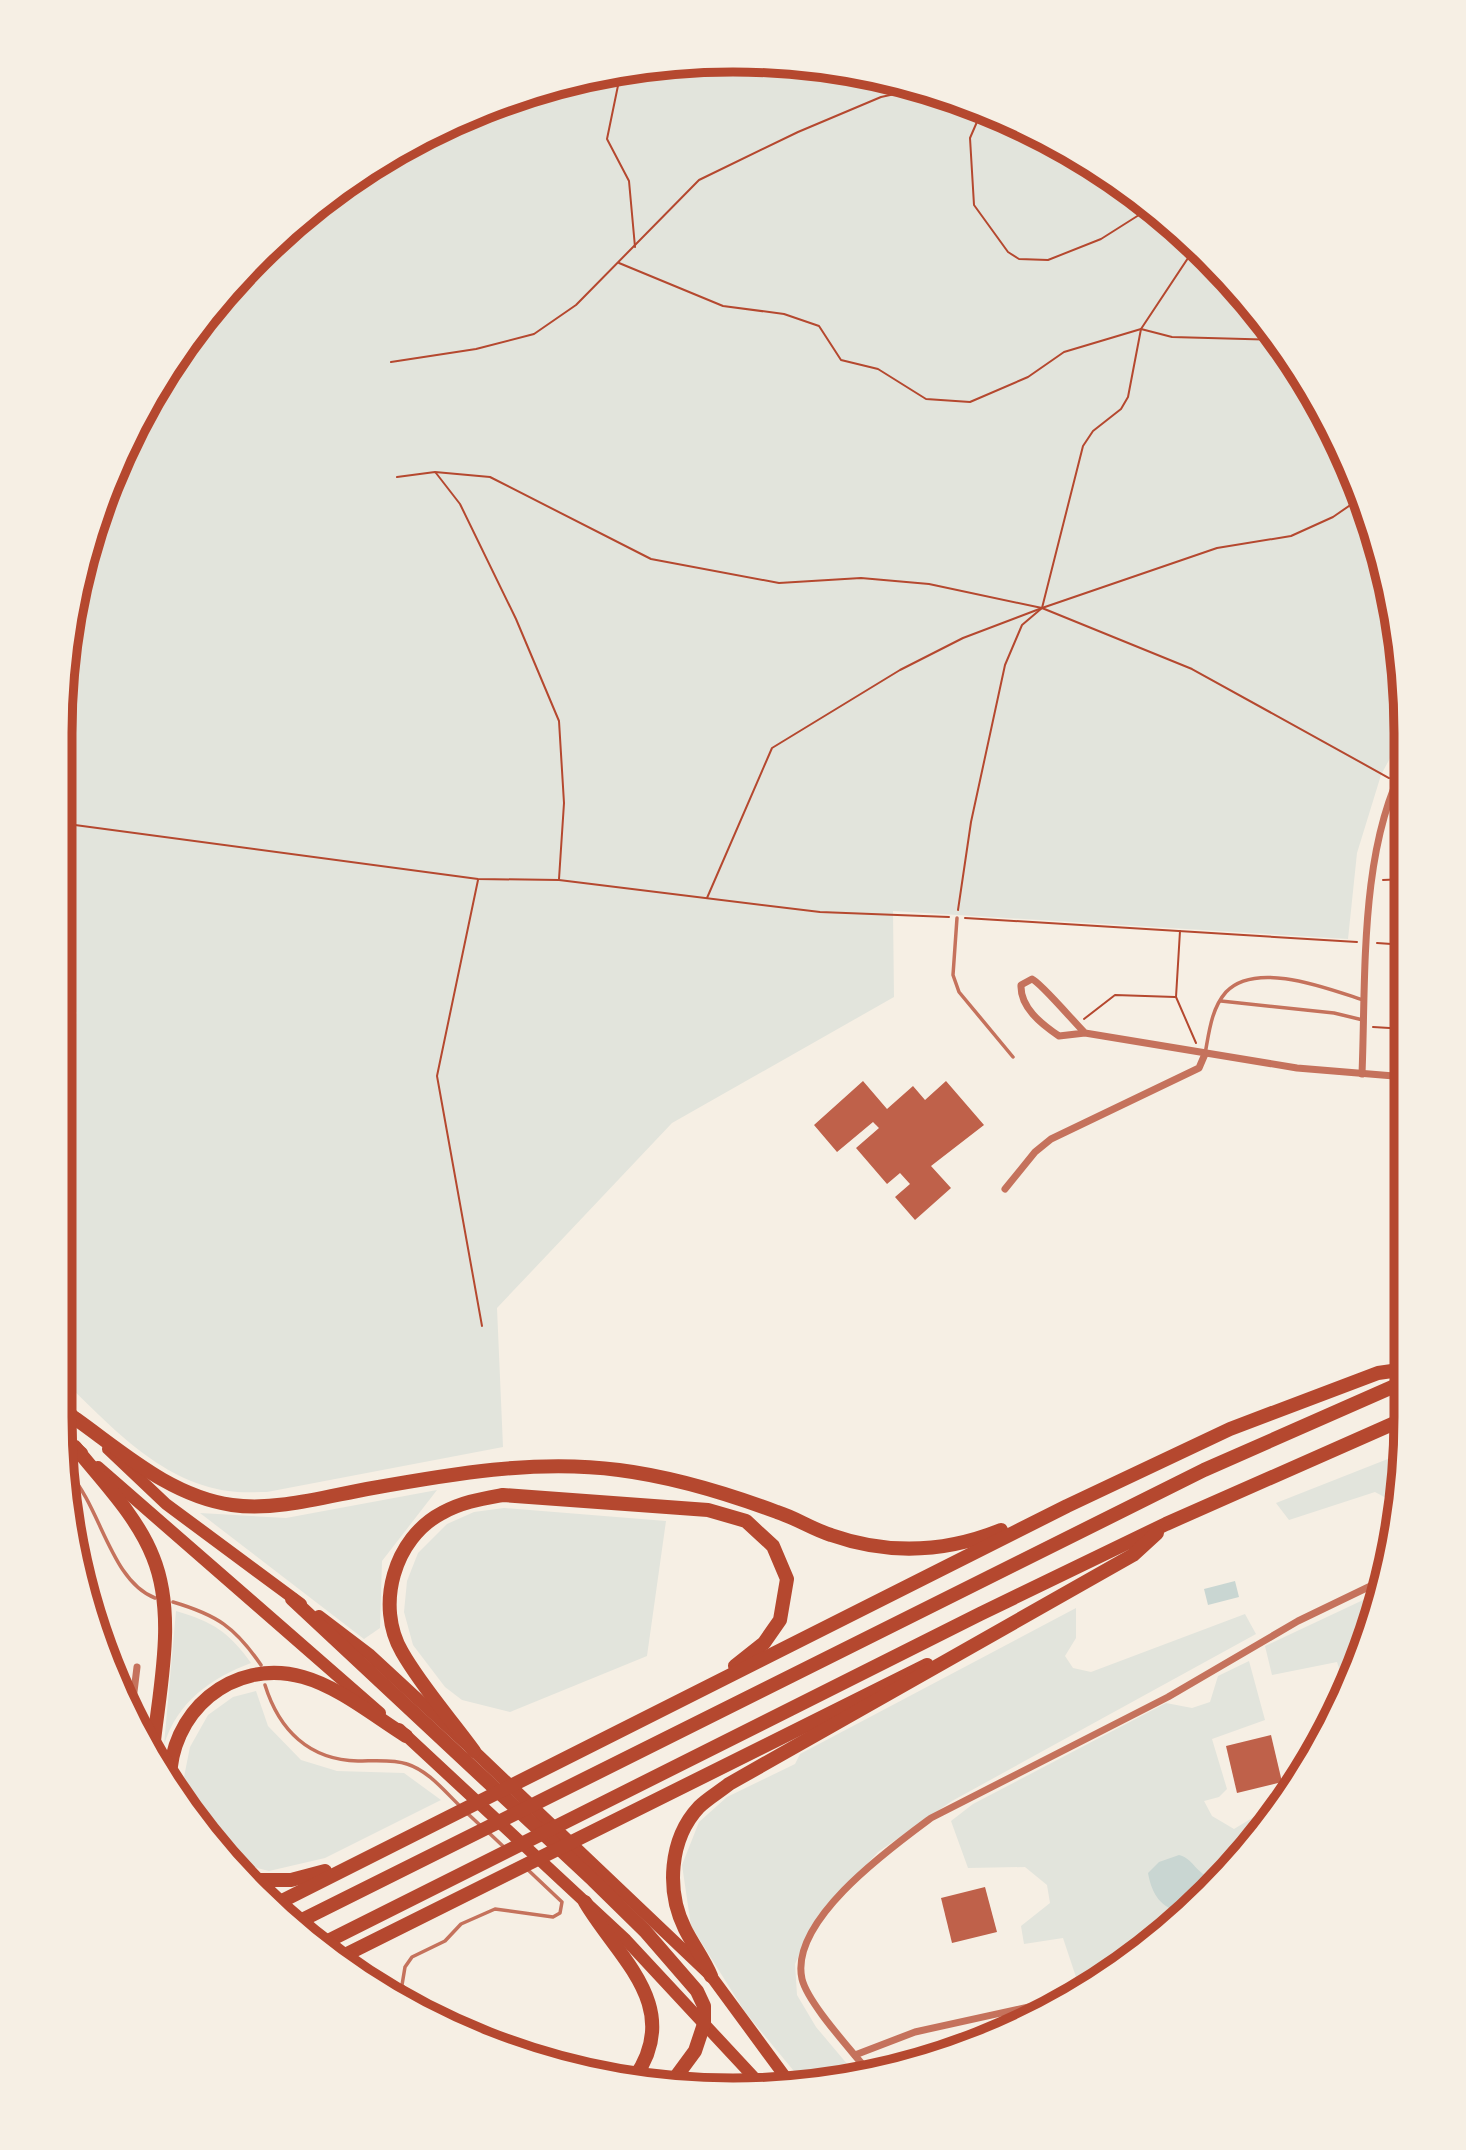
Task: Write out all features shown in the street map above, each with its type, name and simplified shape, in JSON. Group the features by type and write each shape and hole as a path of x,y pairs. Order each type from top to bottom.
{"highway":[{"path":"282,1901 1067,1506 1230,1430 1378,1373 1394,1371"},
{"path":"303,1919 1204,1470 1394,1386"},
{"path":"76,1419 161,1480 199,1499 234,1505 278,1505 460,1472 533,1466 618,1470 705,1487 864,1545 912,1550 949,1547 978,1539 1053,1508 1067,1506"},
{"path":"327,1940 955,1626 1166,1524 1394,1424"},
{"path":"75,1447 141,1533 153,1557 162,1586 164,1635 154,1737"},
{"path":"473,1756 400,1650 389,1615 393,1573 408,1543 439,1514 470,1500 503,1495 708,1510 746,1521 773,1546 787,1579 780,1620 764,1643 695,1694"},
{"path":"711,1976 684,1929 674,1898 673,1868 680,1836 699,1808 729,1784 1133,1555 1166,1524"},
{"path":"292,1599 473,1756 599,1877 697,1991 704,2006 704,2024 695,2051 677,2076"},
{"path":"347,1954 914,1671 964,1650"},
{"path":"172,1767 174,1748 191,1714 218,1689 253,1675 290,1674 316,1682 406,1735"},
{"path":"260,1880 291,1880 366,1857"},
{"path":"585,1902 598,1925 634,1968 649,2001 651,2032 647,2053 638,2071"}],"main road":[{"path":"72,1415 166,1504 292,1599"},
{"path":"73,1445 406,1735 626,1940 755,2077"},
{"path":"599,1877 711,1976 785,2076"}],"street":[{"path":"1362,1074 1367,942 1374,855 1394,789"},
{"path":"1085,1033 1056,1006 1040,982 1032,979 1021,985 1020,996 1046,1027 1059,1036 1085,1033 1202,1054 1394,1076"},
{"path":"1005,1189 1035,1152 1051,1139 1199,1068 1202,1054"},
{"path":"864,2066 806,1990 800,1956 815,1923 899,1842 931,1818 1168,1698 1298,1621 1373,1585"},
{"path":"134,1695 137,1667"},
{"path":"855,2055 915,2032 1033,2006"}],"lane":[{"path":"957,918 953,975 959,992 1013,1057"},
{"path":"1202,1054 1221,1001 1227,991 1243,982 1278,978 1306,982 1365,1000"},
{"path":"1221,1001 1334,1013 1363,1023"},
{"path":"75,1480 128,1580 143,1594 155,1598"},
{"path":"173,1602 209,1612 241,1636 261,1665"},
{"path":"265,1685 278,1719 307,1749 338,1761 403,1762 421,1769 510,1852"},
{"path":"408,1993 402,1985 405,1968 412,1957 445,1941 461,1924 495,1909 556,1916 563,1906 558,1897 519,1861"}],"path":[{"path":"619,82 607,139 629,181 635,248"},
{"path":"391,362 476,349 534,334 576,306 699,180 798,132 869,102 902,93"},
{"path":"978,119 970,138 974,205 1008,252 1019,259 1048,260 1101,239 1142,213"},
{"path":"957,918 971,822 1005,665 1022,625 1042,608 1083,446 1093,431 1121,409 1128,397 1141,329 1190,255"},
{"path":"619,263 723,306 784,314 819,326 841,360 878,369 926,399 970,402 1028,377 1064,352 1141,329 1172,337 1265,340"},
{"path":"435,472 460,504 516,619 559,721 564,803 559,880"},
{"path":"397,477 435,472 490,477 651,559 779,583 861,578 929,584 1042,608 1192,670 1394,781"},
{"path":"707,899 772,748 900,670 963,638 1217,548 1291,536 1333,517 1353,503"},
{"path":"72,825 478,879 559,880 820,912 1394,944"},
{"path":"478,879 437,1076 482,1325"},
{"path":"1372,880 1394,879"},
{"path":"1180,931 1176,997 1202,1054"},
{"path":"1077,1025 1115,995 1176,997"},
{"path":"1363,1023 1394,1027"}],"shaded area":[{"path":"733,72 819,77 862,84 904,94 986,122 1064,160 1100,183 1136,208 1201,265 1258,330 1283,366 1306,402 1344,480 1372,562 1382,604 1393,690 1394,733 1394,751 1381,775 1357,853 1348,939 893,911 894,997 672,1123 497,1308 503,1447 267,1492 233,1492 203,1485 157,1463 116,1431 72,1389 72,1017 77,1013 72,1007 73,690 84,604 94,562 122,480 160,402 183,366 208,330 265,265 330,208 366,183 402,160 480,122 562,94 604,84 690,73"},
{"path":"1393,1457 1389,1501 1375,1492 1289,1520 1276,1503"},
{"path":"437,1490 382,1561 380,1628 364,1639 200,1513 286,1518"},
{"path":"504,1508 666,1521 647,1656 510,1712 462,1700 445,1687 413,1645 404,1612 407,1581 418,1553 447,1524 474,1512"},
{"path":"1235,1581 1239,1597 1208,1605 1204,1589"},
{"path":"1369,1597 1341,1676 1337,1662 1272,1675 1265,1646"},
{"path":"1076,1608 1076,1638 1065,1656 1073,1668 1091,1672 1245,1614 1256,1634 952,1801 878,1852 815,1922 795,1964 797,1995 816,2027 850,2068 797,2075 745,2012 691,1926 682,1865 699,1822 727,1797 795,1764 800,1754"},
{"path":"176,1611 200,1619 228,1636 251,1663 222,1676 197,1694 177,1716 164,1745"},
{"path":"1249,1661 1265,1720 1212,1739 1227,1789 1219,1797 1204,1801 1212,1816 1234,1829 1265,1810 1201,1885 1136,1942 1077,1981 1063,1938 1024,1944 1021,1926 1050,1903 1047,1885 1025,1867 968,1868 951,1821 973,1804 1166,1703 1192,1708 1210,1702 1218,1676"},
{"path":"256,1691 268,1726 301,1760 337,1771 404,1773 441,1800 325,1858 269,1871 247,1866 208,1820 186,1789 184,1777 190,1747 208,1715 233,1697"},
{"path":"1179,1855 1209,1877 1173,1910 1163,1904 1152,1888 1148,1873 1159,1862"}],"building":[{"path":"863,1081 887,1109 913,1086 925,1100 946,1081 984,1125 931,1166 951,1188 915,1220 895,1197 910,1184 900,1173 887,1184 856,1148 879,1128 873,1122 837,1152 814,1125"},
{"path":"1271,1735 1282,1782 1237,1793 1226,1746"},
{"path":"985,1887 997,1932 952,1943 941,1898"}]}
